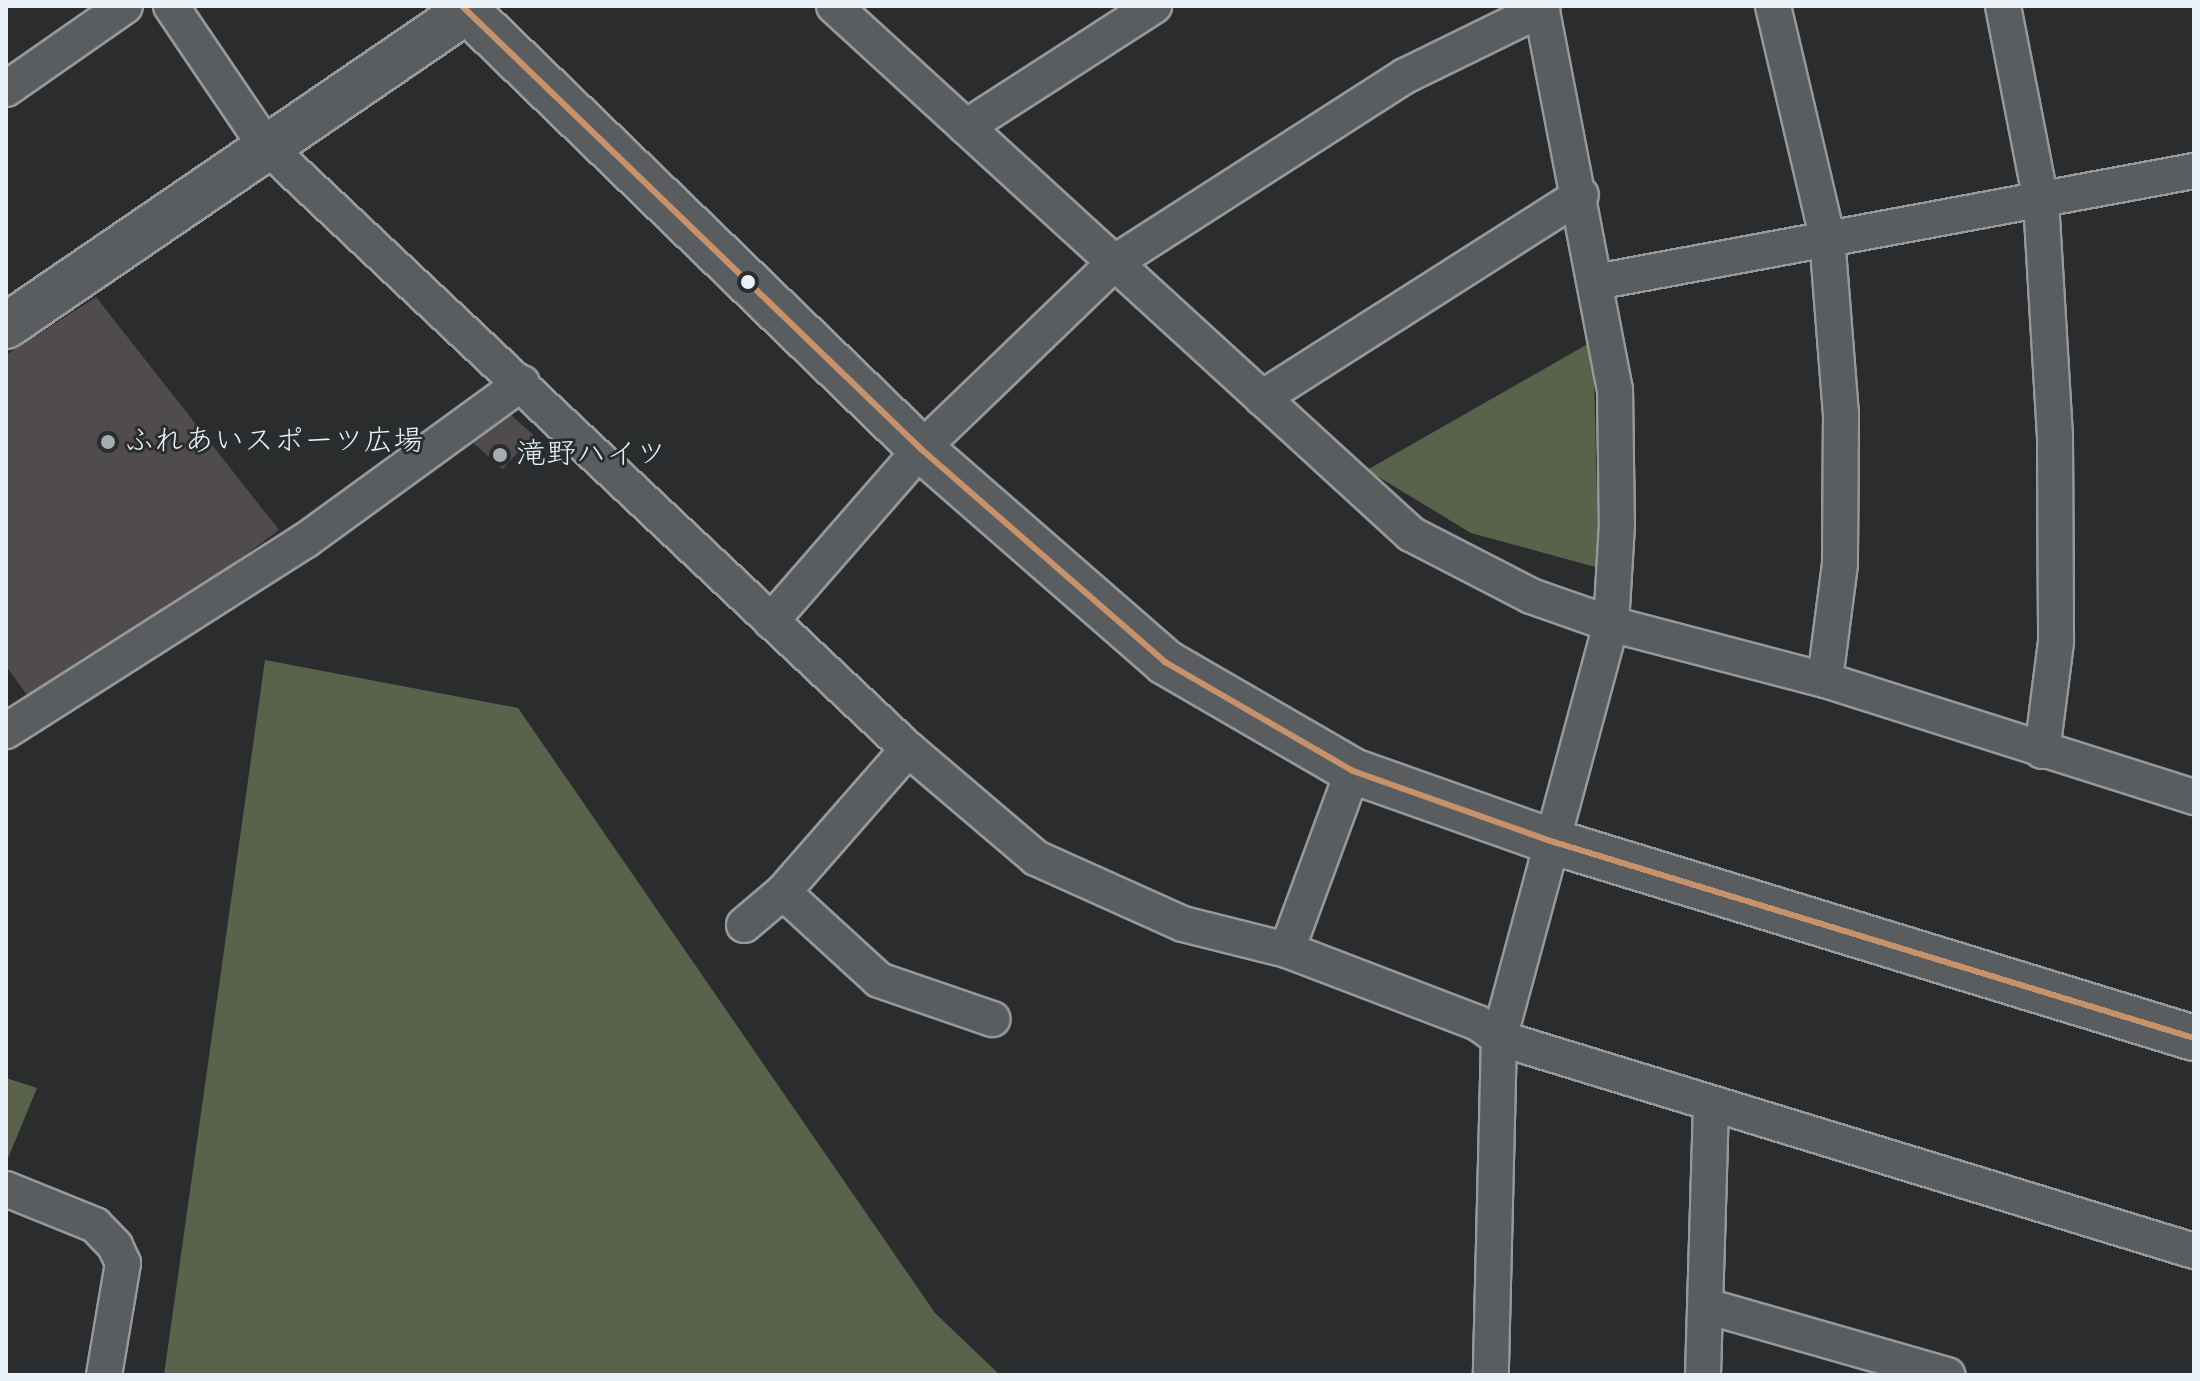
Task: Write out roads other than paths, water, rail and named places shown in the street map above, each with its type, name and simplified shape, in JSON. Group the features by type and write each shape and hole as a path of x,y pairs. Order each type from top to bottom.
{"street":[{"path":"6,89 125,6"},
{"path":"171,6 265,145 522,383 908,749 1036,858 1183,924 1287,950 1478,1023 1499,1038 1711,1107 2194,1251"},
{"path":"834,6 1411,534 1531,596 1611,624 1825,680 2194,797"},
{"path":"966,127 1154,6"},
{"path":"1773,6 1827,237 1841,414 1840,564 1825,680"},
{"path":"2003,6 2041,201 2055,438 2056,626 2042,751"},
{"path":"6,326 467,8 921,449 1165,662 1353,771 1554,842 2194,1038"},
{"path":"771,621 921,449 1115,262 1405,76 1541,8 1581,195 1615,389 1611,624 1499,1038 1491,1375"},
{"path":"1596,282 2194,171"},
{"path":"1262,398 1581,195"},
{"path":"6,731 306,540 522,383"},
{"path":"744,925 783,892 908,749"},
{"path":"1287,950 1353,771"},
{"path":"783,892 879,980 992,1019"},
{"path":"1703,1375 1710,1307 1711,1107"},
{"path":"6,1189 95,1225 115,1246 123,1263 104,1375"},
{"path":"1710,1307 1947,1375"}],"place":[{"name":"ふれあいスポーツ広場","path":"108,442"},
{"name":"滝野ハイツ","path":"500,455"}]}
